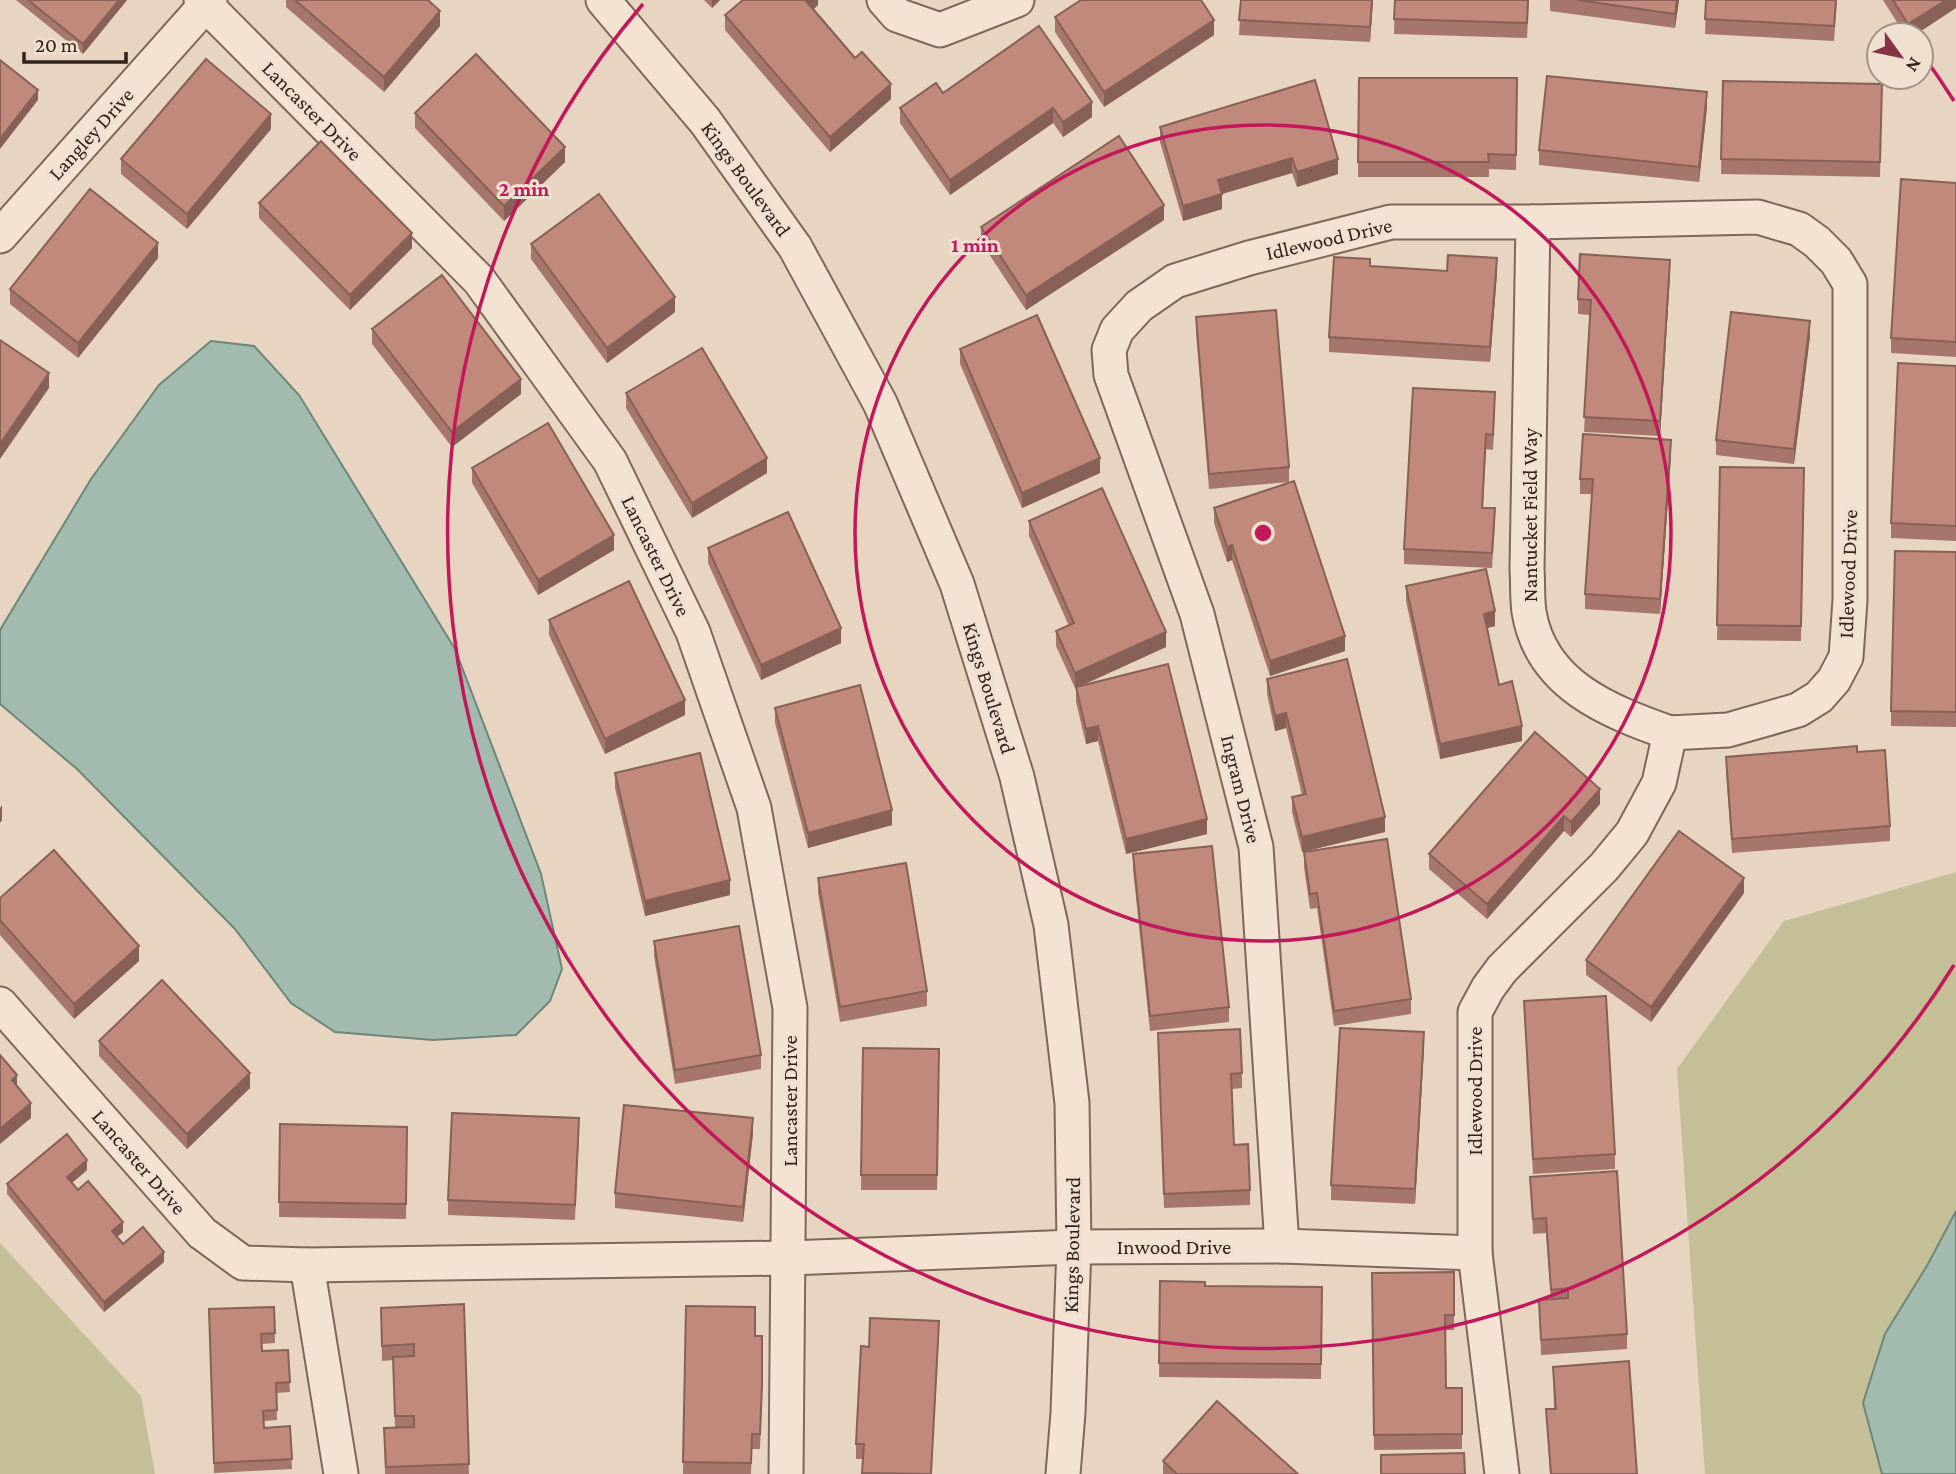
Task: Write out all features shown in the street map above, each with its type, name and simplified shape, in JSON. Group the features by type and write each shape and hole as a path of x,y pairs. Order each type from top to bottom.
{"street":[{"name":"Kings Boulevard","path":"603,0 705,121 795,247 880,403 957,584 1017,777 1051,925 1072,1103 1074,1247 1063,1474"},
{"path":"884,0 897,15 940,30 1017,0"},
{"name":"Langley Drive","path":"0,235 206,1"},
{"name":"Lancaster Drive","path":"206,1 479,279 610,461 693,632 754,808 790,1008 786,1474"},
{"name":"Idlewood Drive","path":"1109,350 1117,330 1139,306 1175,281 1249,258 1391,222 1758,217 1799,229 1817,242 1836,261 1850,284 1850,600 1846,657 1834,680 1819,697 1798,710 1728,730 1670,733 1659,783 1632,834 1604,867 1502,969 1475,1012 1475,1253 1502,1474"},
{"name":"Nantucket Field Way","path":"1533,222 1527,569 1530,613 1540,647 1564,680 1633,720 1670,733"},
{"name":"Ingram Drive","path":"1109,350 1111,375 1197,614 1256,848 1282,1246"},
{"name":"Lancaster Drive","path":"0,1004 202,1233 243,1264 789,1258"},
{"name":"Inwood Drive","path":"789,1258 1074,1247 1282,1246 1475,1253"},
{"path":"307,1265 341,1474"}],"shaded area":[{"path":"211,341 254,346 299,395 455,649 541,874 562,969 550,1001 516,1035 433,1040 335,1032 291,1003 235,929 77,769 0,704 0,630 91,479 159,385"},
{"path":"1956,872 1956,1474 1705,1474 1677,1069 1784,921"},
{"path":"1956,1211 1956,1474 1882,1474 1863,1403 1885,1334 1928,1264"},
{"path":"0,1243 141,1396 155,1474 0,1474"}],"building":[{"path":"28,0 119,0 83,44"},
{"path":"295,0 428,0 440,11 384,77"},
{"path":"743,0 807,0 855,58 862,52 891,84 830,137 725,15"},
{"path":"1081,0 1201,0 1214,20 1104,92 1055,17"},
{"path":"1241,0 1372,0 1370,27 1239,20"},
{"path":"1395,0 1528,0 1527,23 1394,19"},
{"path":"1578,0 1677,0 1675,14"},
{"path":"1706,0 1836,0 1834,26 1705,19"},
{"path":"1893,0 1946,0 1913,21 1906,21"},
{"path":"1039,26 1092,102 1063,122 1053,108 950,180 900,108 936,83 943,93"},
{"path":"476,54 565,147 504,206 415,113"},
{"path":"206,59 271,114 187,214 121,159"},
{"path":"0,60 38,90 0,139"},
{"path":"1547,76 1707,92 1699,167 1539,150"},
{"path":"1359,78 1517,78 1516,155 1488,154 1489,162 1358,162"},
{"path":"1315,80 1338,159 1297,172 1292,158 1218,180 1222,194 1183,206 1160,127"},
{"path":"1723,81 1865,84 1865,91 1882,91 1880,162 1721,159"},
{"path":"1119,136 1164,205 1026,295 981,227"},
{"path":"321,141 412,233 350,295 259,203"},
{"path":"1901,179 1956,183 1956,342 1891,338"},
{"path":"90,189 158,243 78,343 10,289"},
{"path":"599,194 675,297 607,348 531,244"},
{"path":"1580,254 1670,260 1660,421 1584,417 1591,300 1578,299"},
{"path":"1448,255 1497,258 1490,347 1329,337 1334,257 1370,259 1370,266 1447,271"},
{"path":"442,275 521,379 452,432 372,329"},
{"path":"1276,310 1289,467 1209,474 1196,317"},
{"path":"1731,312 1810,321 1794,449 1716,440"},
{"path":"1037,315 1100,458 1022,493 960,349"},
{"path":"0,340 49,373 0,444"},
{"path":"702,348 767,458 692,503 626,393"},
{"path":"1898,363 1956,366 1956,526 1891,523"},
{"path":"1413,388 1495,392 1493,435 1486,434 1482,508 1495,508 1492,553 1404,549"},
{"path":"548,423 614,535 538,580 472,468"},
{"path":"1583,434 1671,440 1660,599 1585,594 1593,479 1580,479"},
{"path":"1720,467 1804,468 1801,626 1717,625"},
{"path":"1294,481 1345,636 1270,661 1232,545 1227,547 1214,508"},
{"path":"1102,488 1166,632 1075,673 1056,631 1074,623 1029,521"},
{"path":"788,512 841,628 761,665 708,548"},
{"path":"1895,551 1956,552 1956,712 1891,711"},
{"path":"1486,569 1495,611 1484,614 1499,685 1512,681 1522,726 1440,744 1406,586"},
{"path":"629,581 685,700 605,739 549,620"},
{"path":"1347,659 1385,817 1302,837 1292,797 1306,794 1286,713 1275,716 1267,679"},
{"path":"1168,664 1207,819 1126,839 1098,726 1086,729 1076,687"},
{"path":"860,685 892,810 808,833 775,708"},
{"path":"1535,732 1600,789 1571,822 1564,816 1487,904 1429,854"},
{"path":"1857,746 1857,752 1885,750 1890,826 1732,839 1726,757"},
{"path":"700,753 730,880 645,901 615,773"},
{"path":"1679,831 1744,878 1651,1007 1586,960"},
{"path":"1387,839 1411,999 1334,1011 1317,893 1310,894 1304,852"},
{"path":"1212,846 1229,1007 1150,1016 1133,854"},
{"path":"54,850 139,946 74,1004 0,920 0,898"},
{"path":"906,863 927,991 840,1007 818,878"},
{"path":"739,926 761,1055 675,1070 654,941"},
{"path":"162,980 250,1073 187,1134 99,1041"},
{"path":"1606,996 1615,1154 1533,1159 1524,1001"},
{"path":"1340,1028 1424,1032 1415,1189 1331,1185"},
{"path":"1240,1029 1242,1073 1231,1074 1234,1145 1248,1144 1250,1190 1164,1194 1158,1033"},
{"path":"863,1048 939,1049 937,1175 861,1175"},
{"path":"0,1055 17,1075 12,1080 31,1103 0,1129"},
{"path":"624,1105 753,1118 743,1207 615,1193"},
{"path":"452,1113 579,1118 575,1205 448,1200"},
{"path":"280,1124 407,1127 406,1204 279,1202"},
{"path":"67,1134 87,1160 67,1177 78,1190 88,1181 123,1222 112,1231 123,1244 143,1227 164,1252 104,1302 7,1184"},
{"path":"1617,1171 1627,1334 1541,1340 1539,1300 1568,1298 1568,1288 1551,1290 1546,1218 1533,1219 1530,1177"},
{"path":"1454,1272 1454,1315 1445,1315 1446,1388 1462,1388 1462,1434 1374,1435 1372,1273"},
{"path":"1160,1281 1205,1282 1205,1286 1322,1287 1321,1364 1159,1363"},
{"path":"464,1304 469,1464 386,1467 384,1428 414,1427 414,1416 395,1416 393,1357 414,1356 414,1344 382,1346 381,1308"},
{"path":"686,1306 755,1307 755,1336 762,1336 762,1384 760,1434 752,1434 751,1463 683,1462"},
{"path":"274,1307 275,1333 261,1334 262,1351 288,1350 290,1382 276,1383 277,1410 263,1411 264,1428 290,1426 292,1459 214,1463 209,1309"},
{"path":"870,1318 939,1321 931,1474 862,1473 864,1444 856,1444 861,1346 869,1347"},
{"path":"1629,1361 1637,1474 1551,1474 1546,1409 1556,1409 1553,1367"},
{"path":"1217,1401 1298,1474 1177,1474 1163,1461"},
{"path":"1464,1453 1465,1474 1381,1474 1381,1455"}]}
